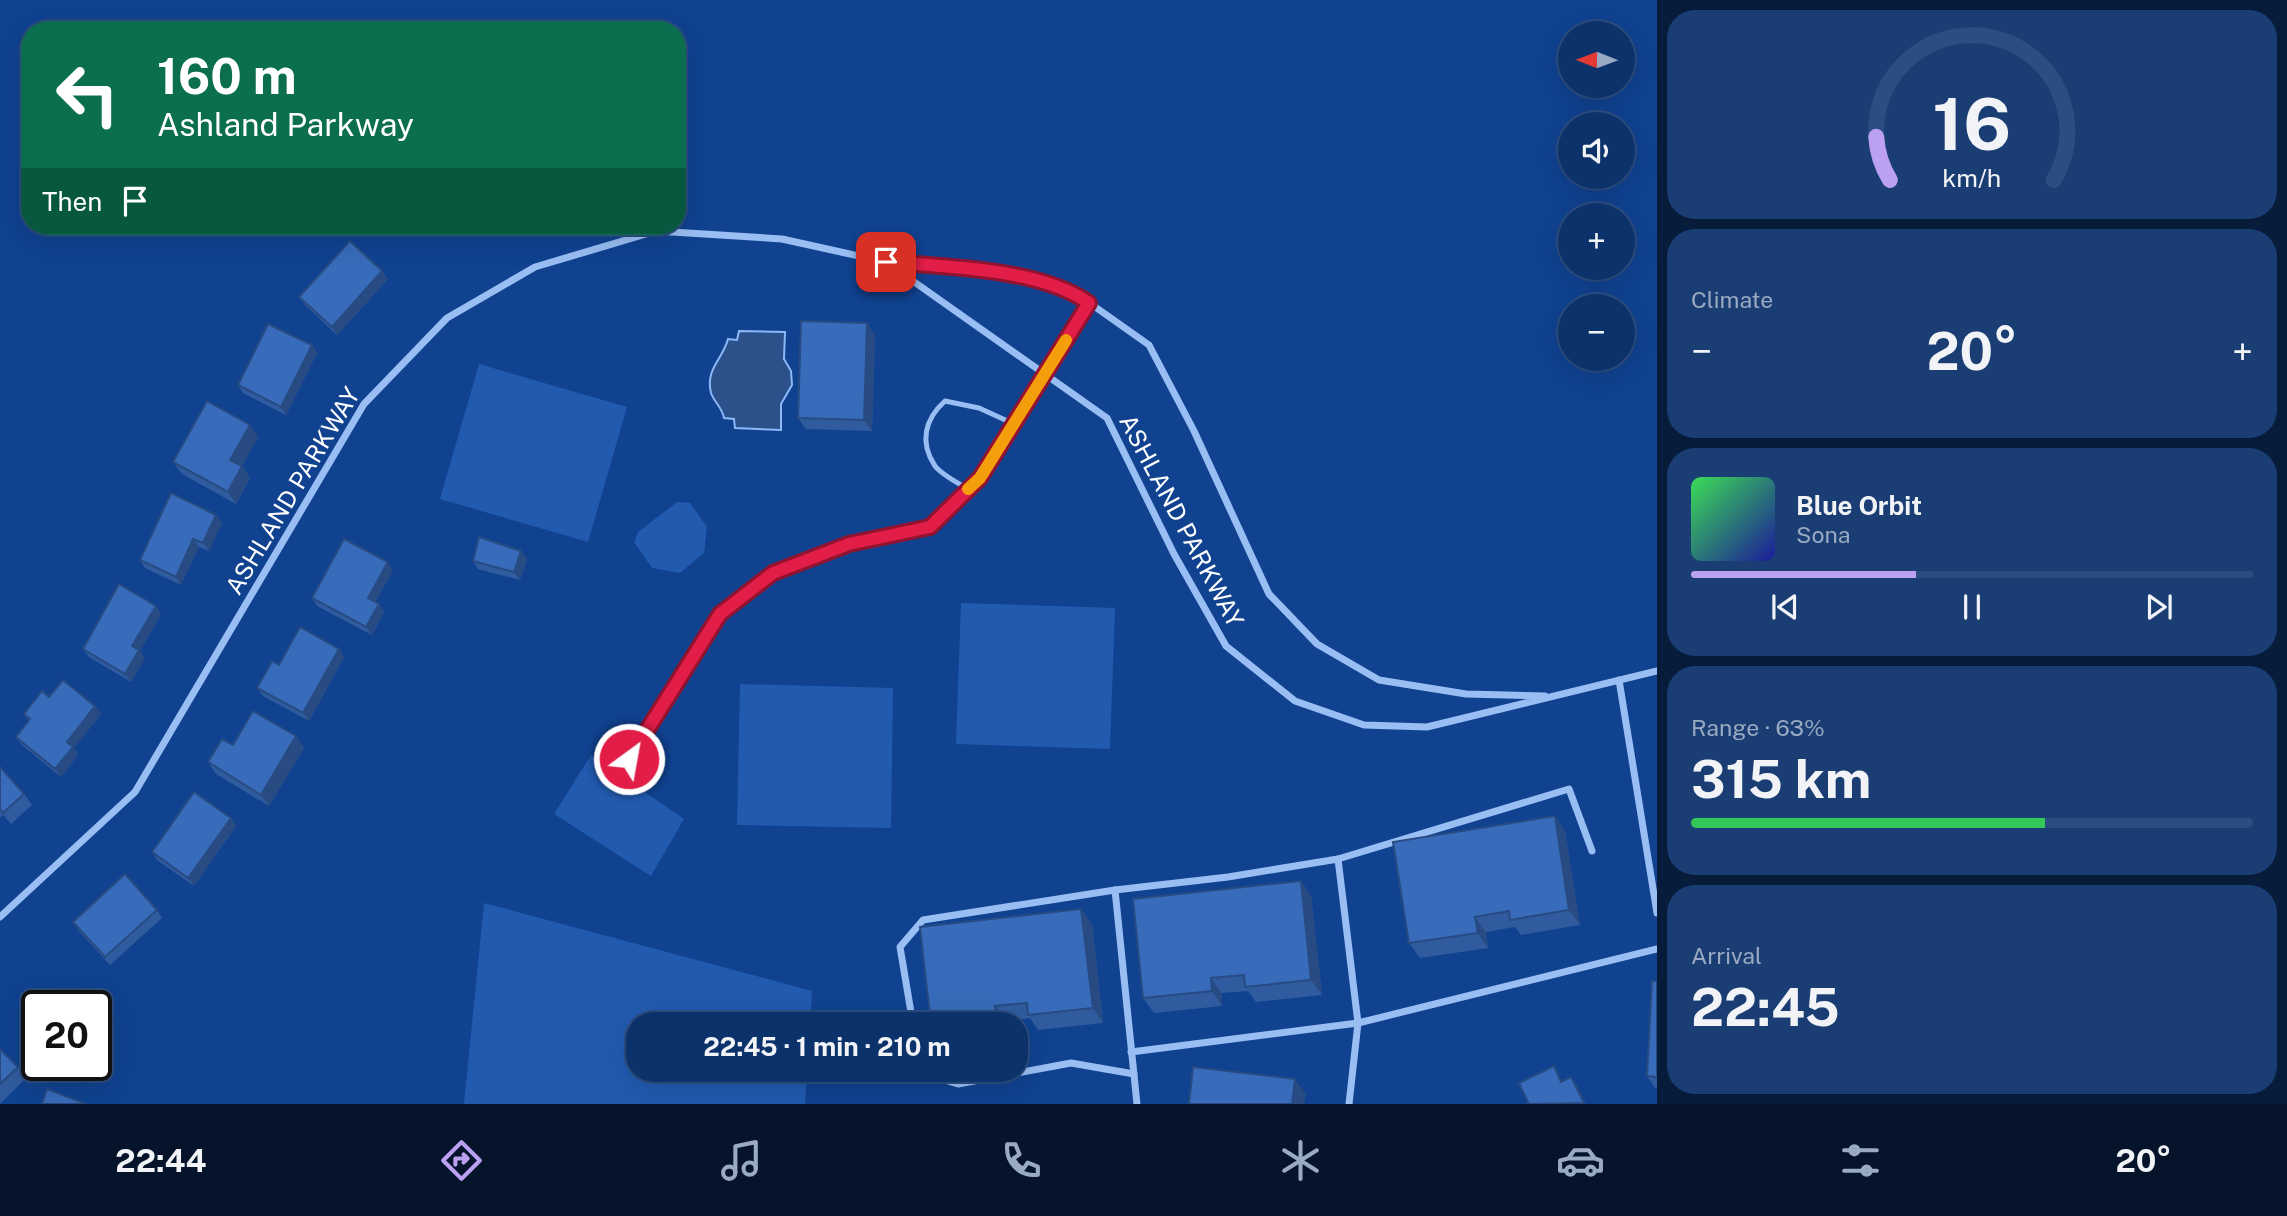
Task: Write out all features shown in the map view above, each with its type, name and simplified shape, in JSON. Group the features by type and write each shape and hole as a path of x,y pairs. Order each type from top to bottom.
{"street":[{"name":"ASHLAND PARKWAY","path":"686,234 782,239 886,262 1000,272 1074,292 1149,345 1194,431 1269,594 1317,644 1379,680 1466,694 1545,696"},
{"name":"ASHLAND PARKWAY","path":"0,917 135,792 363,404 447,318 535,267 646,235"},
{"name":"ASHLAND PARKWAY","path":"886,262 1107,418 1174,554 1226,646 1295,701 1364,725 1427,727 1545,696 1657,671"},
{"path":"1619,680 1657,913"},
{"path":"911,1012 900,947 923,920 1338,859 1569,789 1592,851"},
{"path":"1338,859 1358,1023 1349,1104"},
{"path":"1115,890 1137,1104"},
{"path":"1131,1052 1358,1023 1657,949"},
{"path":"1028,1071 1071,1063 1134,1074"},
{"path":"951,1082 969,1082"}],"lane":[{"path":"629,759 720,614 773,573 849,544 930,527 980,478 1089,303"},
{"path":"968,489 936,467 924,438 931,414 945,401 979,408 1014,424"}],"shaded area":[{"path":"739,331 785,332 784,359 791,371 792,385 781,404 781,430 735,428 734,419 724,418 712,396 712,371 728,339 737,340"},
{"path":"479,364 627,407 588,542 440,499"},
{"path":"677,502 690,503 707,527 704,553 680,573 652,568 634,542 638,532"},
{"path":"961,603 1115,608 1110,749 956,744"},
{"path":"740,684 893,688 891,828 737,825"},
{"path":"591,755 684,819 651,876 554,814"},
{"path":"484,903 812,991 811,1012 626,1012 626,1082 806,1082 805,1104 464,1104"}],"building":[{"path":"350,241 382,271 332,327 299,297"},
{"path":"801,321 867,323 864,420 798,418"},
{"path":"268,324 312,345 281,407 238,385"},
{"path":"207,401 250,425 230,460 242,466 228,492 173,462"},
{"path":"171,493 216,515 203,543 193,539 176,577 140,560"},
{"path":"479,537 521,551 514,572 473,561"},
{"path":"344,539 388,562 368,598 379,604 366,627 312,598"},
{"path":"119,584 156,606 132,646 139,650 125,674 83,649"},
{"path":"300,627 339,649 303,713 257,688 272,661 279,665"},
{"path":"63,680 95,706 67,742 73,747 55,769 16,737 30,719 24,714 42,691 49,697"},
{"path":"253,711 296,736 261,795 208,762 222,739 233,745"},
{"path":"0,767 24,794 3,813 0,809"},
{"path":"194,792 231,818 188,878 152,852"},
{"path":"1555,816 1569,910 1510,920 1509,911 1475,917 1478,933 1409,943 1393,842"},
{"path":"125,874 157,910 105,957 73,922"},
{"path":"1301,881 1311,980 1245,987 1244,975 1211,978 1212,991 1143,998 1133,899"},
{"path":"1081,909 1093,1008 1028,1015 1027,1003 995,1006 996,1012 930,1012 920,927"},
{"path":"1652,981 1657,981 1657,1077 1647,1076"},
{"path":"0,1049 18,1067 0,1084"},
{"path":"1554,1066 1561,1082 1571,1077 1584,1103 1529,1104 1519,1083"},
{"path":"1193,1067 1295,1079 1292,1104 1189,1104"},
{"path":"47,1089 86,1104 42,1104"}],"slow traffic":[{"path":"968,489 980,478 1066,340"}],"route":[{"path":"629,759 720,614 773,573 849,544 930,527 980,478 1089,303 1074,292 1000,272 886,262"}]}
